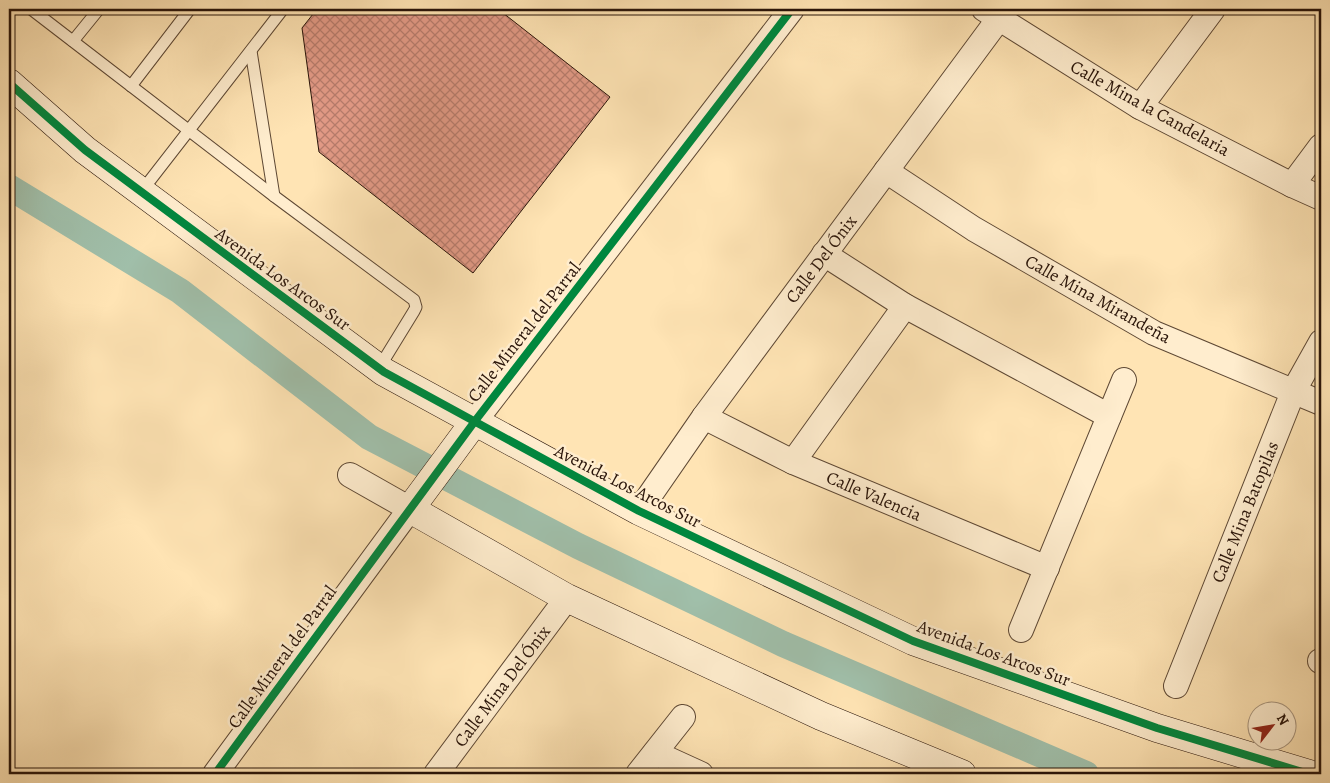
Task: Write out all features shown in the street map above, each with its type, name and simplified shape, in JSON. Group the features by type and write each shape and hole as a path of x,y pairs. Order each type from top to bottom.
{"street":[{"name":"Calle Mineral del Parral","path":"215,774 475,421 792,9"},
{"path":"1140,107 1213,9"},
{"name":"Calle Mina la Candelaria","path":"996,12 1140,107 1321,198"},
{"name":"Calle Del Ónix","path":"639,511 704,417 886,172 996,12"},
{"name":"Avenida Los Arcos Sur","path":"9,83 85,150 379,368 639,511 913,641 1157,728 1308,774"},
{"path":"1292,185 1321,146"},
{"name":"Calle Mina Mirandeña","path":"886,172 974,229 1154,333 1321,403"},
{"path":"824,254 905,306 1109,416"},
{"path":"793,462 905,306"},
{"name":"Calle Mina Batopilas","path":"1176,686 1293,392 1321,342"},
{"path":"1021,630 1124,380"},
{"name":"Calle Valencia","path":"704,417 793,462 1047,568"},
{"path":"350,475 418,498 567,598 821,716 962,774"},
{"name":"Calle Mina Del Ónix","path":"436,774 567,598"},
{"path":"638,774 683,717"},
{"path":"655,753 701,774"}],"lane":[{"path":"31,9 274,196 414,300 416,307 414,312 379,368"},
{"path":"73,41 99,9"},
{"path":"131,86 190,9"},
{"path":"141,192 283,9"},
{"path":"251,51 274,196"}],"building":[{"path":"317,9 498,9 610,97 473,273 319,152 302,28"}],"waterway":[{"path":"9,187 180,291 369,437 578,546 783,644 1086,774"}],"cycle path":[{"path":"215,774 475,421 792,9"},
{"path":"9,83 85,150 384,372 639,511 913,641 1157,728 1309,774"}]}
